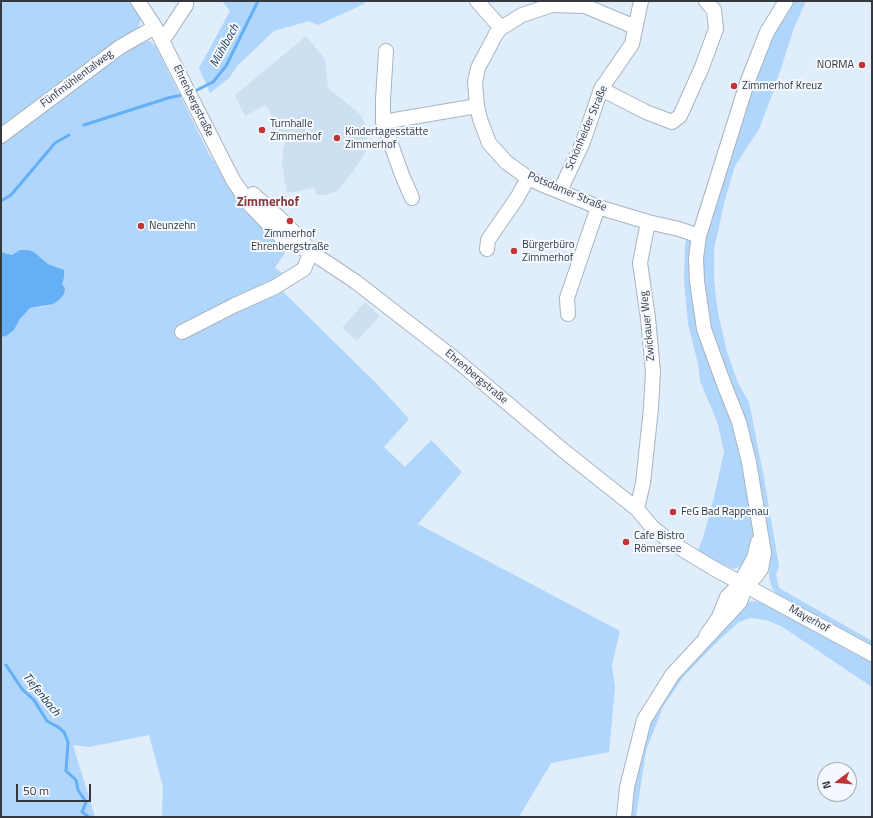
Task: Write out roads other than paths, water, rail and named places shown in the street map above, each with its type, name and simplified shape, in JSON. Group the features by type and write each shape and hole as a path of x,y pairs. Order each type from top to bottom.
{"street":[{"name":"Ehrenbergstraße","path":"138,1 159,33 215,147 233,180 250,204 280,236 311,252 356,282 455,359 564,451 637,509 652,527 672,543 713,568 746,584"},
{"path":"159,33 167,34 186,5 186,1"},
{"path":"477,1 501,28"},
{"name":"Schönheider Straße","path":"560,191 583,142 601,89 632,44 641,1"},
{"path":"601,89 646,112 672,122 680,116 702,67 716,29 714,10 706,1"},
{"path":"624,817 627,787 644,720 672,675 706,636 718,617 727,597 735,589 746,584 755,577 761,569 764,553 749,462 739,422 704,329 697,281 696,258 699,236 753,68 767,32 786,1"},
{"name":"Potsdamer Straße","path":"583,3 554,3 522,15 501,28 487,48 478,68 475,82 477,106 489,143 506,162 528,178 598,207 648,222 679,229 699,236"},
{"path":"583,3 635,27"},
{"name":"Fünfmühlentalweg","path":"1,136 120,47 159,33"},
{"path":"386,51 383,100 384,122 402,175 412,198"},
{"path":"384,122 477,106"},
{"path":"486,250 488,240 517,198 528,178"},
{"path":"568,314 567,298 598,207"},
{"name":"Zwickauer Weg","path":"637,509 643,483 652,408 653,372 648,318 640,263 648,222"},
{"path":"182,332 235,305 275,287 304,269 311,252"},
{"name":"Mayerhof","path":"746,584 872,654"}],"water":[{"path":"20,250 34,252 48,264 64,270 62,284 65,288 64,294 53,304 30,308 20,319 14,330 6,336 1,337 1,252 12,255"}],"waterway":[{"name":"Mühlbach","path":"197,90 213,82 226,66 258,1"},
{"name":"Mühlbach","path":"84,125 168,98 182,95"},
{"name":"Mühlbach","path":"1,201 11,195 55,143 69,135"},
{"name":"Tiefenbach","path":"6,665 22,689 34,700 47,721 64,732 68,742 66,771 76,780 78,790 86,802 82,812 89,817"}],"place":[{"name":"NORMA","path":"862,65"},
{"name":"Zimmerhof Kreuz","path":"734,86"},
{"name":"Turnhalle Zimmerhof","path":"262,130"},
{"name":"Kindertagesstätte Zimmerhof","path":"337,138"},
{"name":"Zimmerhof Ehrenbergstraße","path":"290,221"},
{"name":"Neunzehn","path":"141,226"},
{"name":"Bürgerbüro Zimmerhof","path":"514,251"},
{"name":"FeG Bad Rappenau","path":"673,512"},
{"name":"Cafe Bistro Römersee","path":"626,542"}],"district":[{"name":"Zimmerhof","path":"268,203"}]}
